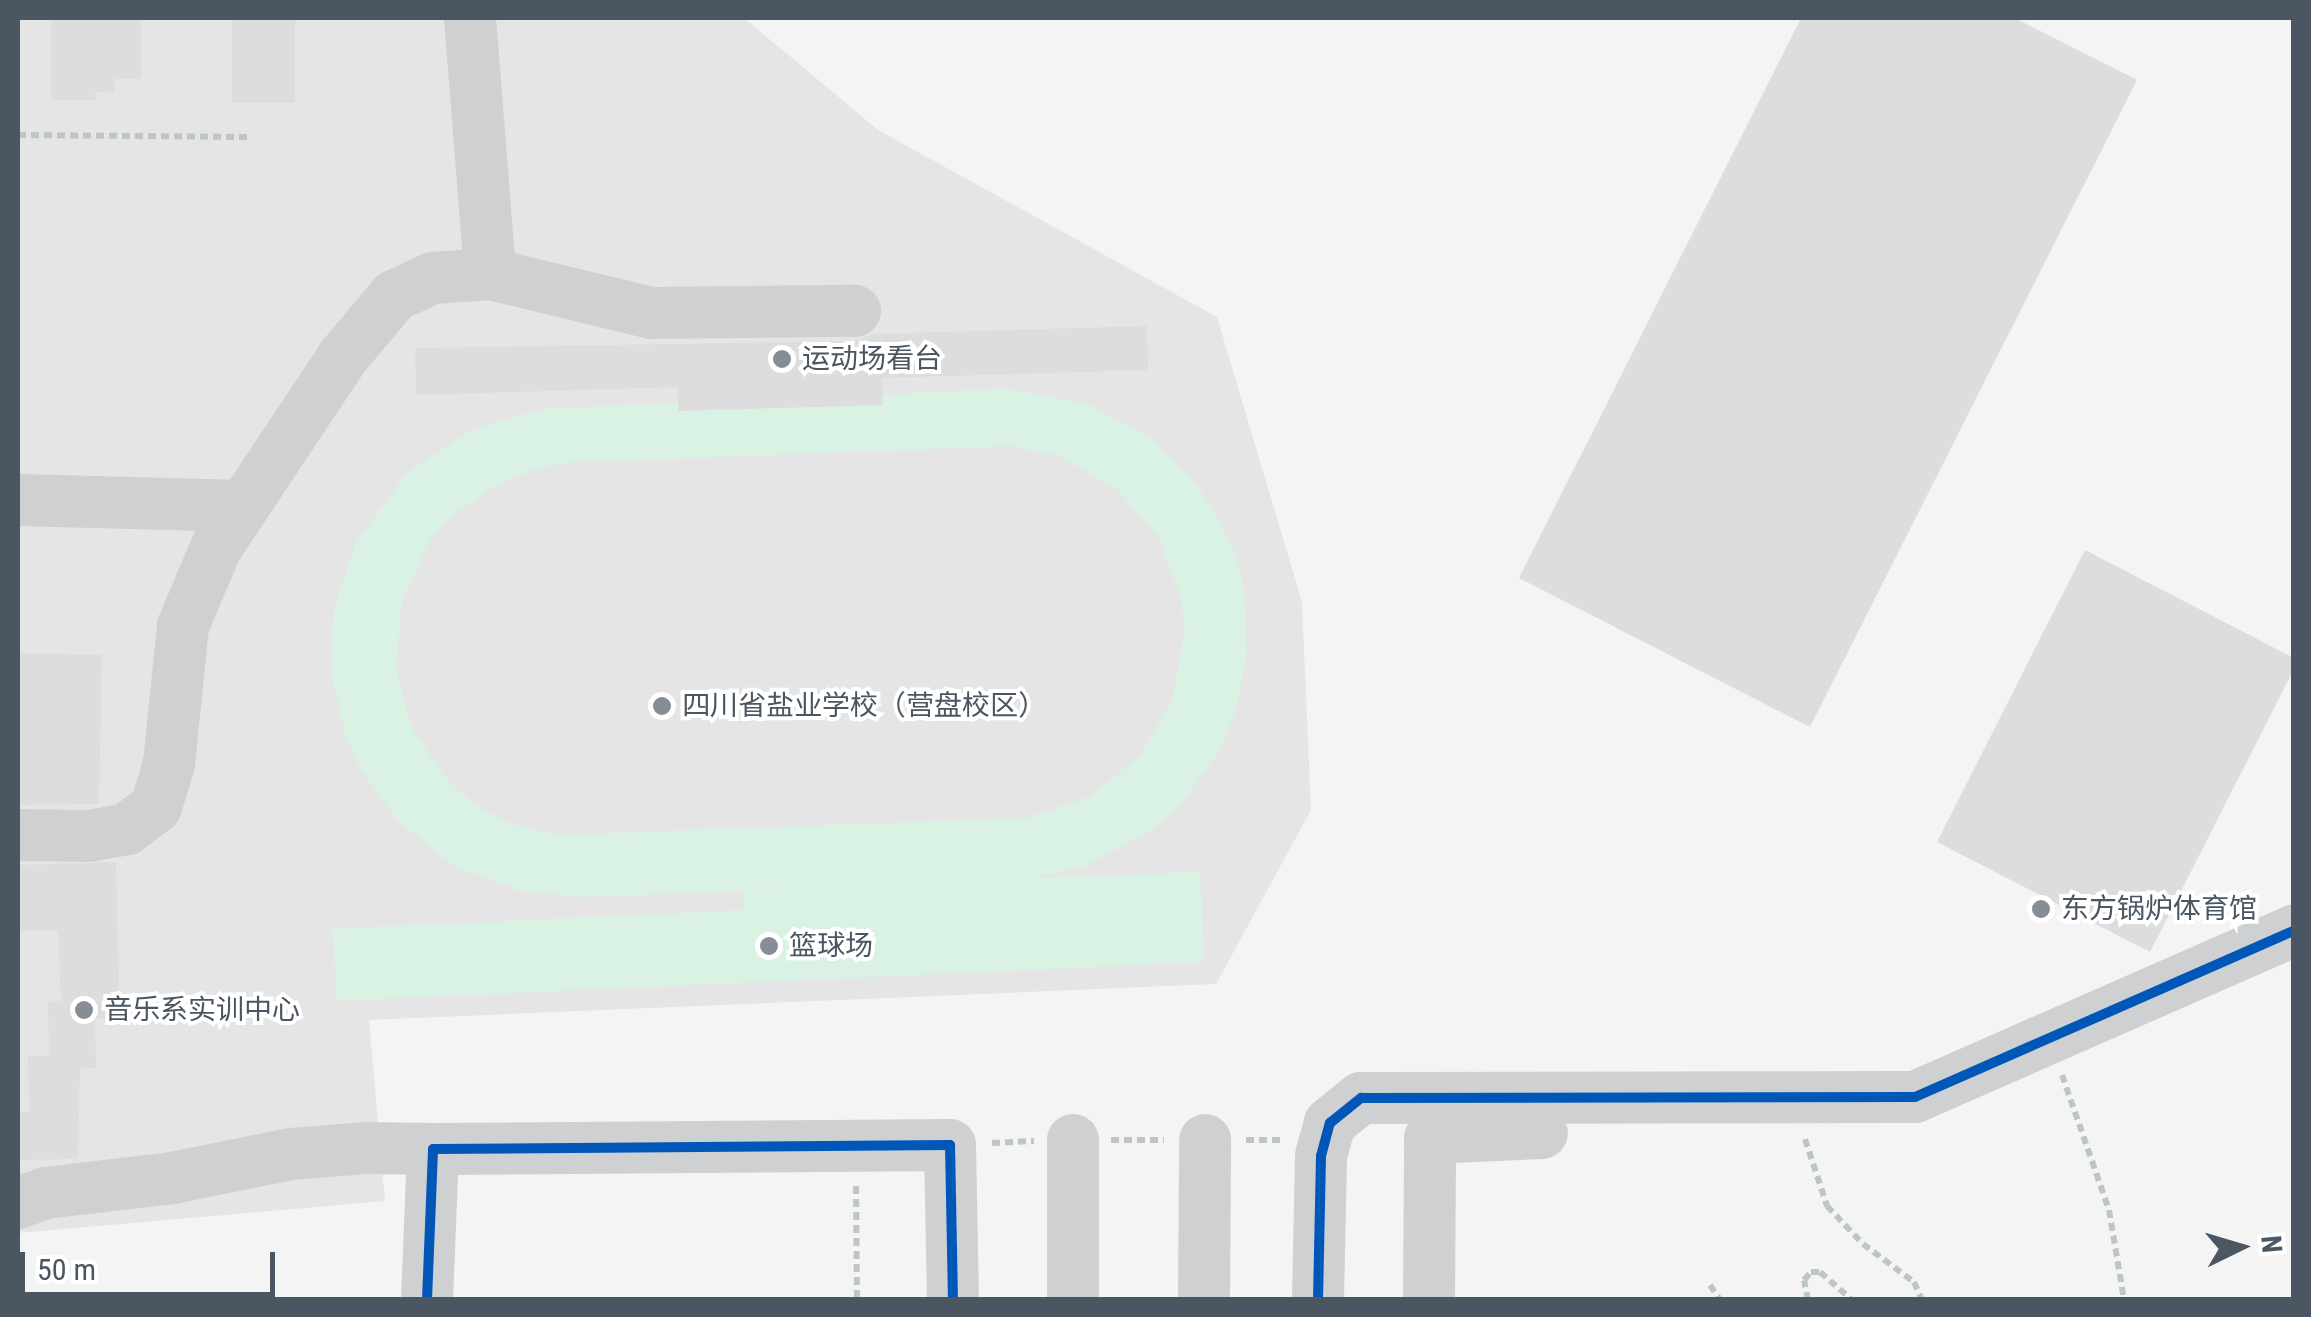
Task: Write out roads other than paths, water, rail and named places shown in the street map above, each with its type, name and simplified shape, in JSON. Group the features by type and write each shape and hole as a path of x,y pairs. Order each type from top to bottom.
{"street":[{"path":"470,18 490,274"},
{"path":"18,835 88,836 127,829 156,806 169,764 184,626 216,548 342,358 394,296 433,278 490,274 650,313 855,311"},
{"path":"18,500 244,506"},
{"path":"1318,1300 1321,1156 1330,1123 1361,1098 1915,1097 2294,931"},
{"path":"1428,1300 1430,1138 1502,1133 1750,1134 1863,1100"},
{"path":"1073,1300 1074,1140"},
{"path":"1204,1300 1205,1140"},
{"path":"18,1204 45,1193 172,1178 291,1154 364,1148 950,1146 953,1300"},
{"path":"427,1300 432,1149"}],"place":[{"name":"运动场看台","path":"782,359"},
{"name":"四川省盐业学校（营盘校区）","path":"662,706"},
{"name":"东方锅炉体育馆","path":"2041,909"},
{"name":"篮球场","path":"769,946"},
{"name":"音乐系实训中心","path":"84,1010"}]}
